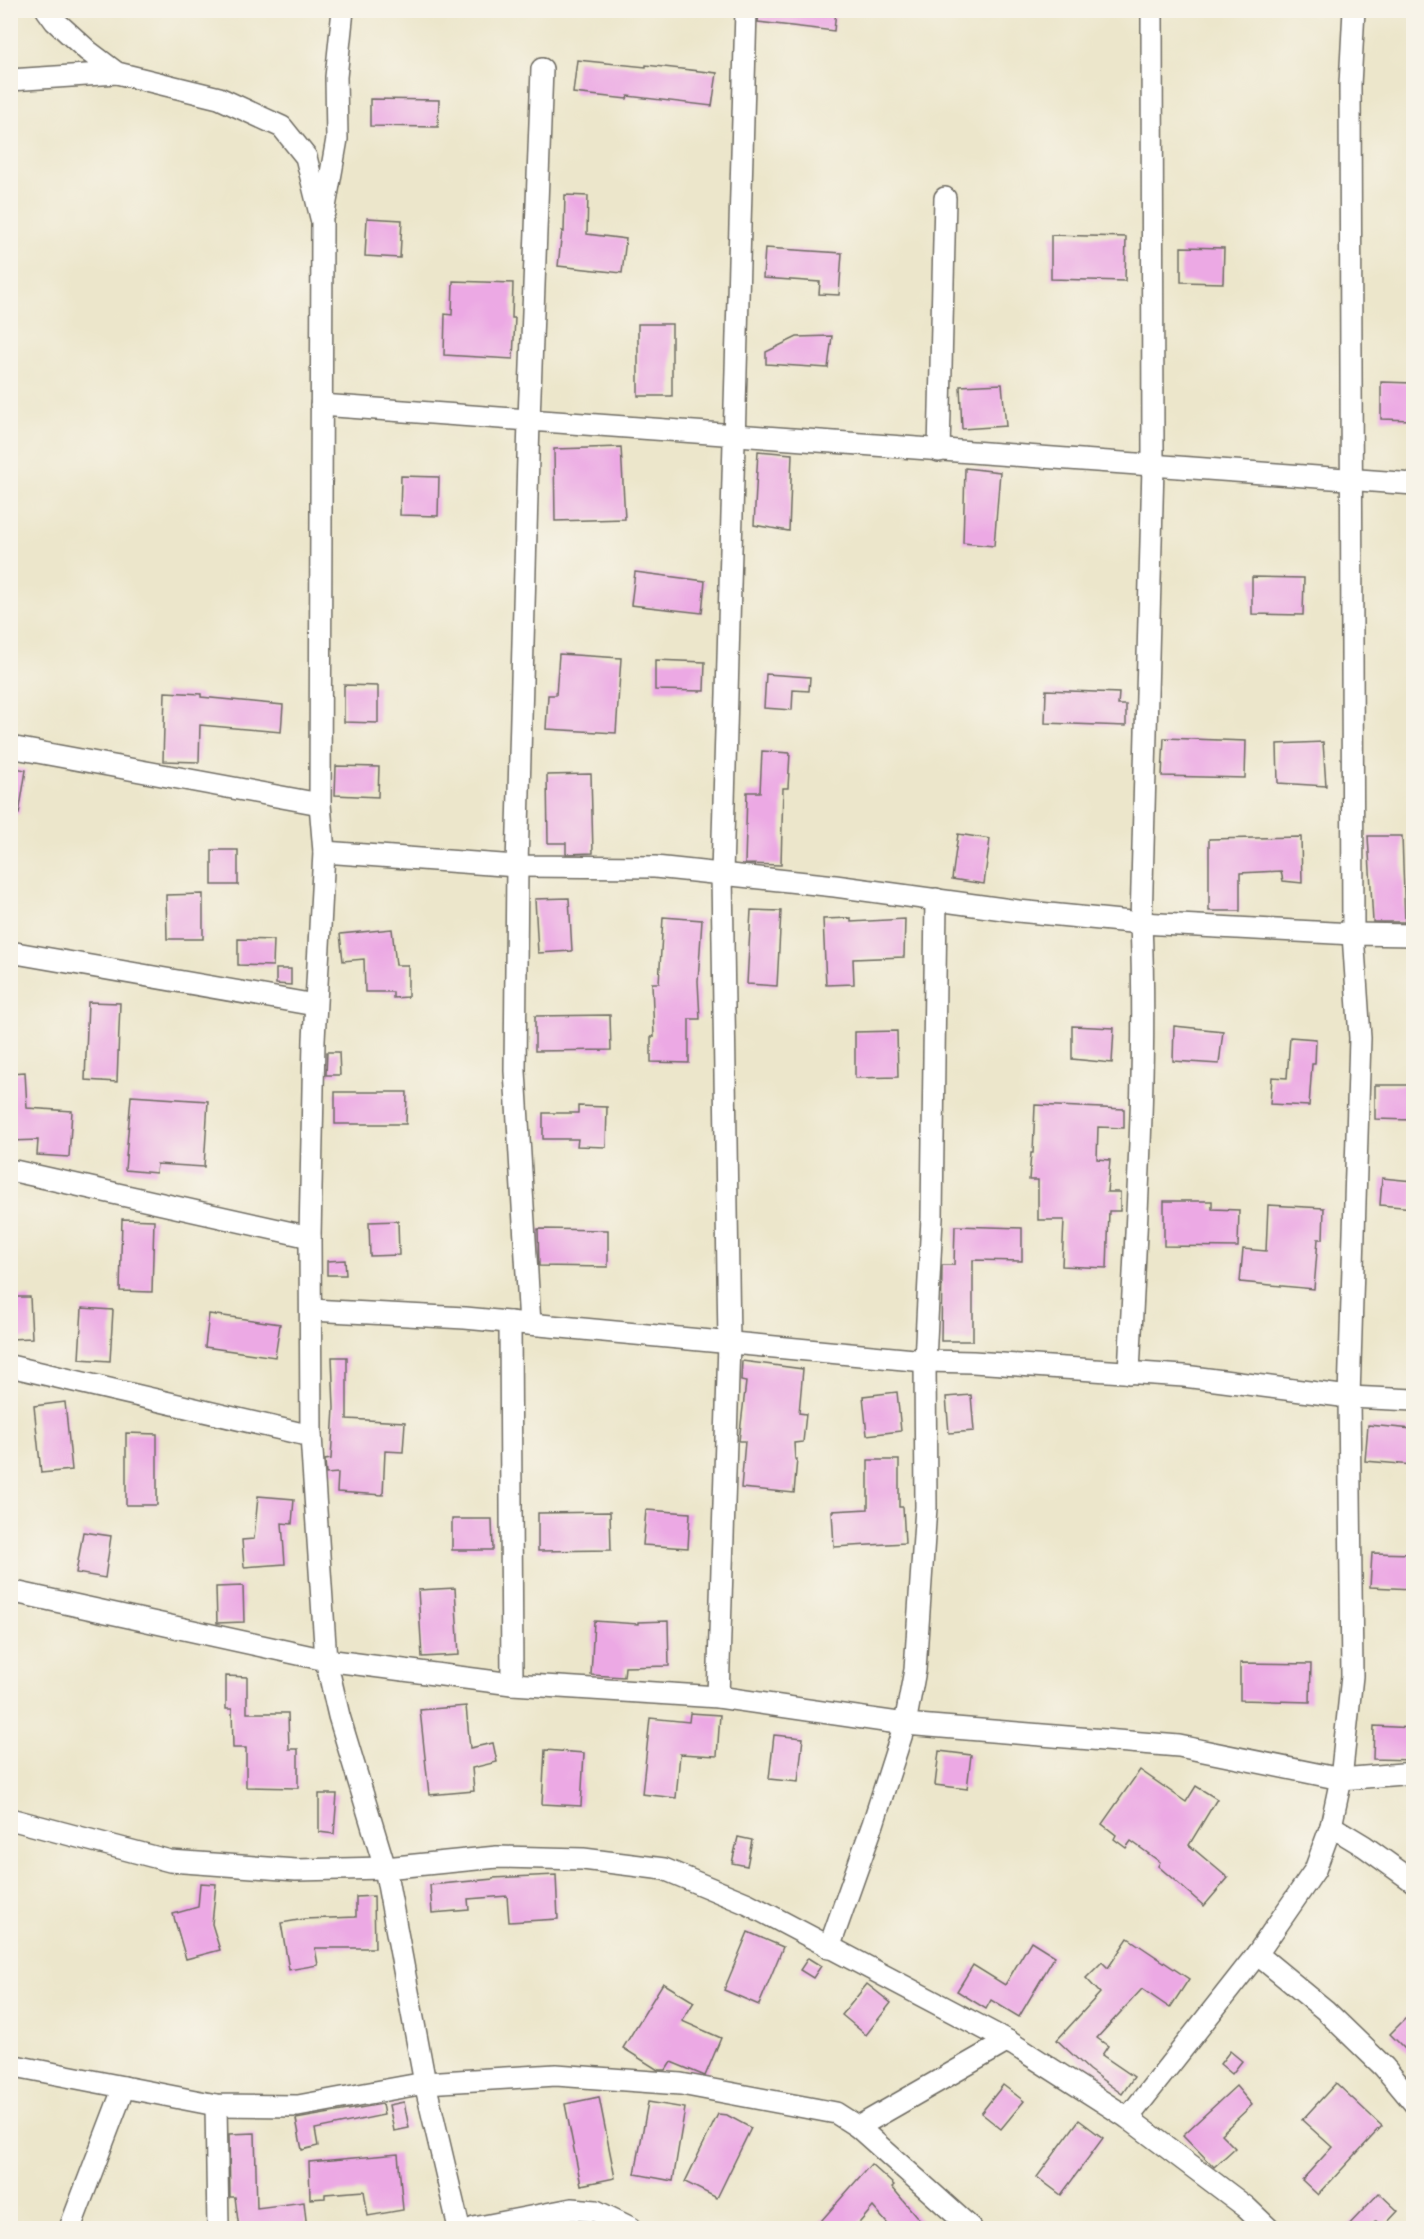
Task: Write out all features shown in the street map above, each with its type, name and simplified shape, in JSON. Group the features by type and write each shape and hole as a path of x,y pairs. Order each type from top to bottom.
{"street":[{"path":"47,10 55,21 88,51 117,73"},
{"path":"343,10 336,77 337,140 322,222 320,804 324,852 315,1005 310,1237 311,1436 326,1660 339,1716 385,1868 425,2084 459,2229"},
{"path":"718,1696 729,1343 722,874 736,435 746,10"},
{"path":"1129,1373 1140,1154 1144,986 1141,923 1153,466 1152,10"},
{"path":"1128,2118 1257,1954 1315,1870 1331,1826 1341,1779 1352,1676 1349,1396 1360,1038 1353,934 1350,85 1354,10"},
{"path":"512,1684 520,1323 515,1071 518,866 529,420 542,69"},
{"path":"10,80 117,73 219,98 282,128 306,157 322,222"},
{"path":"939,451 945,198"},
{"path":"321,405 1413,484"},
{"path":"10,747 320,804"},
{"path":"324,852 518,866 654,867 936,899 1018,911 1141,923 1413,935"},
{"path":"829,1948 873,1824 905,1724 915,1670 926,1507 925,1361 932,1218 936,899"},
{"path":"10,952 315,1005"},
{"path":"10,1170 310,1237"},
{"path":"311,1310 520,1323 925,1361 1184,1376 1349,1396 1413,1400"},
{"path":"10,1366 311,1436"},
{"path":"10,1591 326,1660 512,1684 718,1696 905,1724 1179,1746 1341,1779 1413,1773"},
{"path":"10,1819 170,1861 296,1870 385,1868 497,1857 583,1859 664,1869 748,1904 1008,2041 1128,2118 1246,2206 1268,2229"},
{"path":"1331,1826 1364,1846 1413,1882"},
{"path":"1257,1954 1325,2010 1376,2059 1413,2103"},
{"path":"858,2127 1008,2041"},
{"path":"10,2065 216,2105 298,2106 425,2084 556,2075 681,2084 836,2113 858,2127 971,2229"},
{"path":"70,2229 124,2087"},
{"path":"216,2105 218,2229"},
{"path":"474,2229 572,2209 596,2211 631,2229"}],"building":[{"path":"759,10 836,10 834,31 758,22"},
{"path":"577,60 717,73 712,106 628,96 627,99 573,93"},
{"path":"370,99 439,100 438,127 370,126"},
{"path":"565,195 588,196 587,234 626,239 622,273 558,266 562,231 564,232"},
{"path":"367,218 402,220 400,258 365,256"},
{"path":"1051,235 1126,237 1125,281 1051,279"},
{"path":"1181,247 1224,248 1223,283 1181,282"},
{"path":"765,248 842,253 839,295 819,294 820,282 763,278"},
{"path":"453,281 513,283 512,318 515,318 513,359 444,355 445,314 452,315"},
{"path":"638,324 672,324 672,396 638,396"},
{"path":"832,336 828,368 766,364 766,352 797,337"},
{"path":"1381,382 1413,383 1413,420 1381,419"},
{"path":"1002,384 1006,426 962,429 960,386"},
{"path":"621,447 625,519 555,521 554,449"},
{"path":"758,451 792,454 789,531 754,525"},
{"path":"965,468 1000,472 994,546 963,543"},
{"path":"401,476 439,477 438,516 400,515"},
{"path":"635,572 705,581 702,613 631,605"},
{"path":"1252,577 1304,578 1303,615 1252,614"},
{"path":"559,654 621,658 616,733 546,729 548,695 556,695"},
{"path":"655,660 705,662 704,691 655,690"},
{"path":"766,674 810,677 809,691 793,690 792,710 764,708"},
{"path":"344,685 378,686 378,723 344,722"},
{"path":"1046,690 1119,693 1118,705 1126,705 1126,726 1045,723"},
{"path":"165,692 201,694 201,697 283,705 281,732 200,725 199,762 163,761"},
{"path":"1164,738 1246,741 1245,778 1162,776"},
{"path":"1323,742 1326,786 1278,783 1277,744"},
{"path":"762,751 790,753 788,788 783,788 781,865 745,864 747,792 760,792"},
{"path":"336,766 379,767 378,797 335,795"},
{"path":"10,767 26,770 19,814 10,814"},
{"path":"591,774 593,853 566,854 566,843 548,843 547,775"},
{"path":"958,834 990,839 984,884 952,879"},
{"path":"1368,836 1402,836 1405,922 1373,922"},
{"path":"1301,837 1302,883 1283,881 1281,871 1240,873 1240,911 1209,911 1209,839"},
{"path":"212,850 238,850 238,885 212,885"},
{"path":"203,894 203,939 167,939 166,895"},
{"path":"569,898 572,951 538,953 535,899"},
{"path":"751,910 781,911 777,986 747,984"},
{"path":"663,917 702,920 698,981 700,1019 689,1019 689,1063 651,1062 651,1037 654,1037 652,983 659,983"},
{"path":"851,918 851,922 905,919 904,957 853,959 854,984 826,985 823,919"},
{"path":"392,929 396,965 408,965 408,997 393,998 393,992 365,992 364,959 343,961 340,934"},
{"path":"238,939 274,940 273,966 238,965"},
{"path":"276,969 291,969 291,985 276,984"},
{"path":"88,1002 120,1003 117,1082 85,1080"},
{"path":"610,1015 611,1050 535,1051 535,1016"},
{"path":"1072,1026 1114,1028 1112,1063 1072,1059"},
{"path":"1174,1026 1223,1031 1219,1064 1173,1061"},
{"path":"897,1031 898,1077 855,1078 855,1032"},
{"path":"1290,1037 1316,1039 1309,1106 1270,1104 1272,1077 1287,1078"},
{"path":"327,1052 339,1052 340,1075 326,1075"},
{"path":"25,1072 27,1108 72,1111 69,1157 37,1155 38,1140 10,1141 10,1073"},
{"path":"1375,1085 1413,1085 1413,1120 1375,1119"},
{"path":"335,1092 407,1092 406,1124 335,1124"},
{"path":"131,1096 208,1101 204,1167 157,1164 156,1173 125,1170"},
{"path":"1035,1105 1124,1109 1124,1128 1098,1127 1097,1159 1110,1160 1107,1192 1120,1192 1120,1211 1109,1211 1107,1268 1062,1266 1064,1220 1038,1220 1038,1180 1029,1180 1031,1153 1033,1153"},
{"path":"578,1106 607,1107 606,1147 577,1146 578,1139 543,1139 543,1113 578,1113"},
{"path":"1382,1178 1413,1181 1413,1208 1380,1205"},
{"path":"1164,1201 1212,1201 1212,1209 1239,1210 1238,1247 1164,1246"},
{"path":"1268,1205 1324,1208 1323,1239 1318,1239 1314,1289 1240,1282 1243,1249 1266,1251"},
{"path":"122,1219 154,1220 152,1292 120,1291"},
{"path":"398,1221 399,1255 370,1256 369,1222"},
{"path":"955,1226 1022,1228 1022,1261 973,1260 973,1341 941,1341 942,1265 954,1265"},
{"path":"538,1229 608,1230 608,1267 539,1266"},
{"path":"345,1260 346,1275 327,1275 327,1261"},
{"path":"10,1297 30,1297 32,1338 10,1339"},
{"path":"82,1308 113,1310 110,1361 79,1359"},
{"path":"209,1314 280,1324 275,1357 205,1347"},
{"path":"332,1357 347,1357 347,1419 405,1422 403,1452 385,1451 383,1495 337,1492 338,1473 326,1474 325,1460 331,1459 334,1408"},
{"path":"742,1361 803,1369 799,1413 806,1414 803,1442 794,1443 795,1459 797,1459 794,1493 741,1488 745,1441 739,1441 746,1382 741,1381"},
{"path":"897,1392 901,1431 867,1435 863,1396"},
{"path":"971,1395 974,1431 949,1433 946,1397"},
{"path":"65,1402 72,1470 41,1473 34,1406"},
{"path":"1368,1425 1413,1429 1413,1465 1365,1461"},
{"path":"126,1433 157,1434 157,1505 126,1505"},
{"path":"868,1460 899,1460 899,1507 903,1507 905,1543 834,1547 832,1511 868,1509"},
{"path":"258,1496 294,1499 292,1524 282,1523 285,1564 244,1567 242,1540 254,1539"},
{"path":"646,1510 690,1513 688,1548 643,1545"},
{"path":"610,1512 611,1550 538,1551 538,1513"},
{"path":"452,1519 492,1519 493,1550 452,1550"},
{"path":"83,1532 111,1536 105,1578 76,1573"},
{"path":"1372,1553 1413,1554 1413,1589 1370,1587"},
{"path":"243,1586 244,1622 217,1623 216,1587"},
{"path":"455,1588 459,1655 422,1657 418,1590"},
{"path":"594,1621 638,1624 638,1622 668,1621 669,1666 625,1667 624,1677 591,1675"},
{"path":"1240,1663 1311,1664 1310,1702 1240,1700"},
{"path":"226,1676 247,1677 247,1713 288,1713 289,1749 298,1749 298,1788 246,1787 246,1748 233,1748 232,1709 226,1709"},
{"path":"466,1706 470,1748 493,1743 497,1762 472,1768 474,1791 429,1795 420,1710"},
{"path":"690,1713 720,1715 717,1756 680,1754 676,1798 642,1794 650,1718 689,1722"},
{"path":"1374,1726 1413,1728 1413,1760 1373,1759"},
{"path":"774,1735 803,1738 798,1782 769,1779"},
{"path":"545,1750 584,1753 581,1806 542,1804"},
{"path":"939,1751 971,1755 967,1789 935,1785"},
{"path":"1140,1770 1186,1802 1196,1786 1217,1799 1189,1845 1228,1878 1204,1906 1158,1866 1160,1862 1131,1841 1126,1848 1114,1839 1116,1835 1102,1824"},
{"path":"319,1794 337,1794 334,1834 319,1832"},
{"path":"738,1837 752,1840 747,1866 732,1863"},
{"path":"556,1875 558,1919 509,1922 507,1896 468,1899 469,1910 432,1913 430,1885 493,1878"},
{"path":"200,1883 216,1884 212,1924 220,1950 186,1959 173,1914 198,1907"},
{"path":"374,1896 375,1948 315,1948 318,1965 289,1970 281,1923 304,1919 356,1917 356,1897"},
{"path":"748,1932 783,1947 759,2005 724,1990"},
{"path":"1128,1938 1189,1979 1170,2008 1142,1989 1097,2038 1108,2046 1102,2055 1134,2077 1122,2094 1089,2070 1057,2040 1100,1993 1086,1978 1102,1962 1108,1968"},
{"path":"1031,1941 1055,1956 1019,2017 991,2000 986,2009 957,1991 973,1965 1005,1985"},
{"path":"808,1958 821,1966 813,1978 800,1970"},
{"path":"663,1983 694,2002 682,2021 721,2038 705,2076 671,2062 666,2070 658,2070 623,2048"},
{"path":"867,1984 891,2003 866,2035 842,2015"},
{"path":"1413,2011 1413,2057 1390,2034"},
{"path":"1230,2051 1242,2061 1232,2074 1220,2064"},
{"path":"1336,2083 1382,2126 1318,2195 1302,2180 1332,2147 1302,2120"},
{"path":"1003,2085 1024,2101 1001,2129 981,2113"},
{"path":"1236,2086 1252,2105 1221,2134 1235,2148 1214,2167 1183,2135"},
{"path":"599,2097 615,2178 581,2185 565,2104"},
{"path":"404,2102 409,2128 394,2131 389,2105"},
{"path":"648,2102 685,2108 673,2181 635,2174"},
{"path":"382,2104 384,2115 315,2129 318,2146 302,2150 296,2119"},
{"path":"718,2114 727,2115 751,2128 717,2198 685,2182"},
{"path":"1079,2120 1103,2138 1061,2195 1037,2177"},
{"path":"255,2133 257,2208 304,2202 307,2229 239,2229 235,2197 230,2197 229,2134"},
{"path":"398,2154 403,2210 368,2216 364,2191 325,2194 325,2198 310,2199 309,2162"},
{"path":"871,2164 894,2185 892,2187 927,2229 892,2229 873,2207 854,2229 814,2229"},
{"path":"1379,2193 1398,2211 1383,2227 1376,2221 1369,2229 1345,2229"}]}
